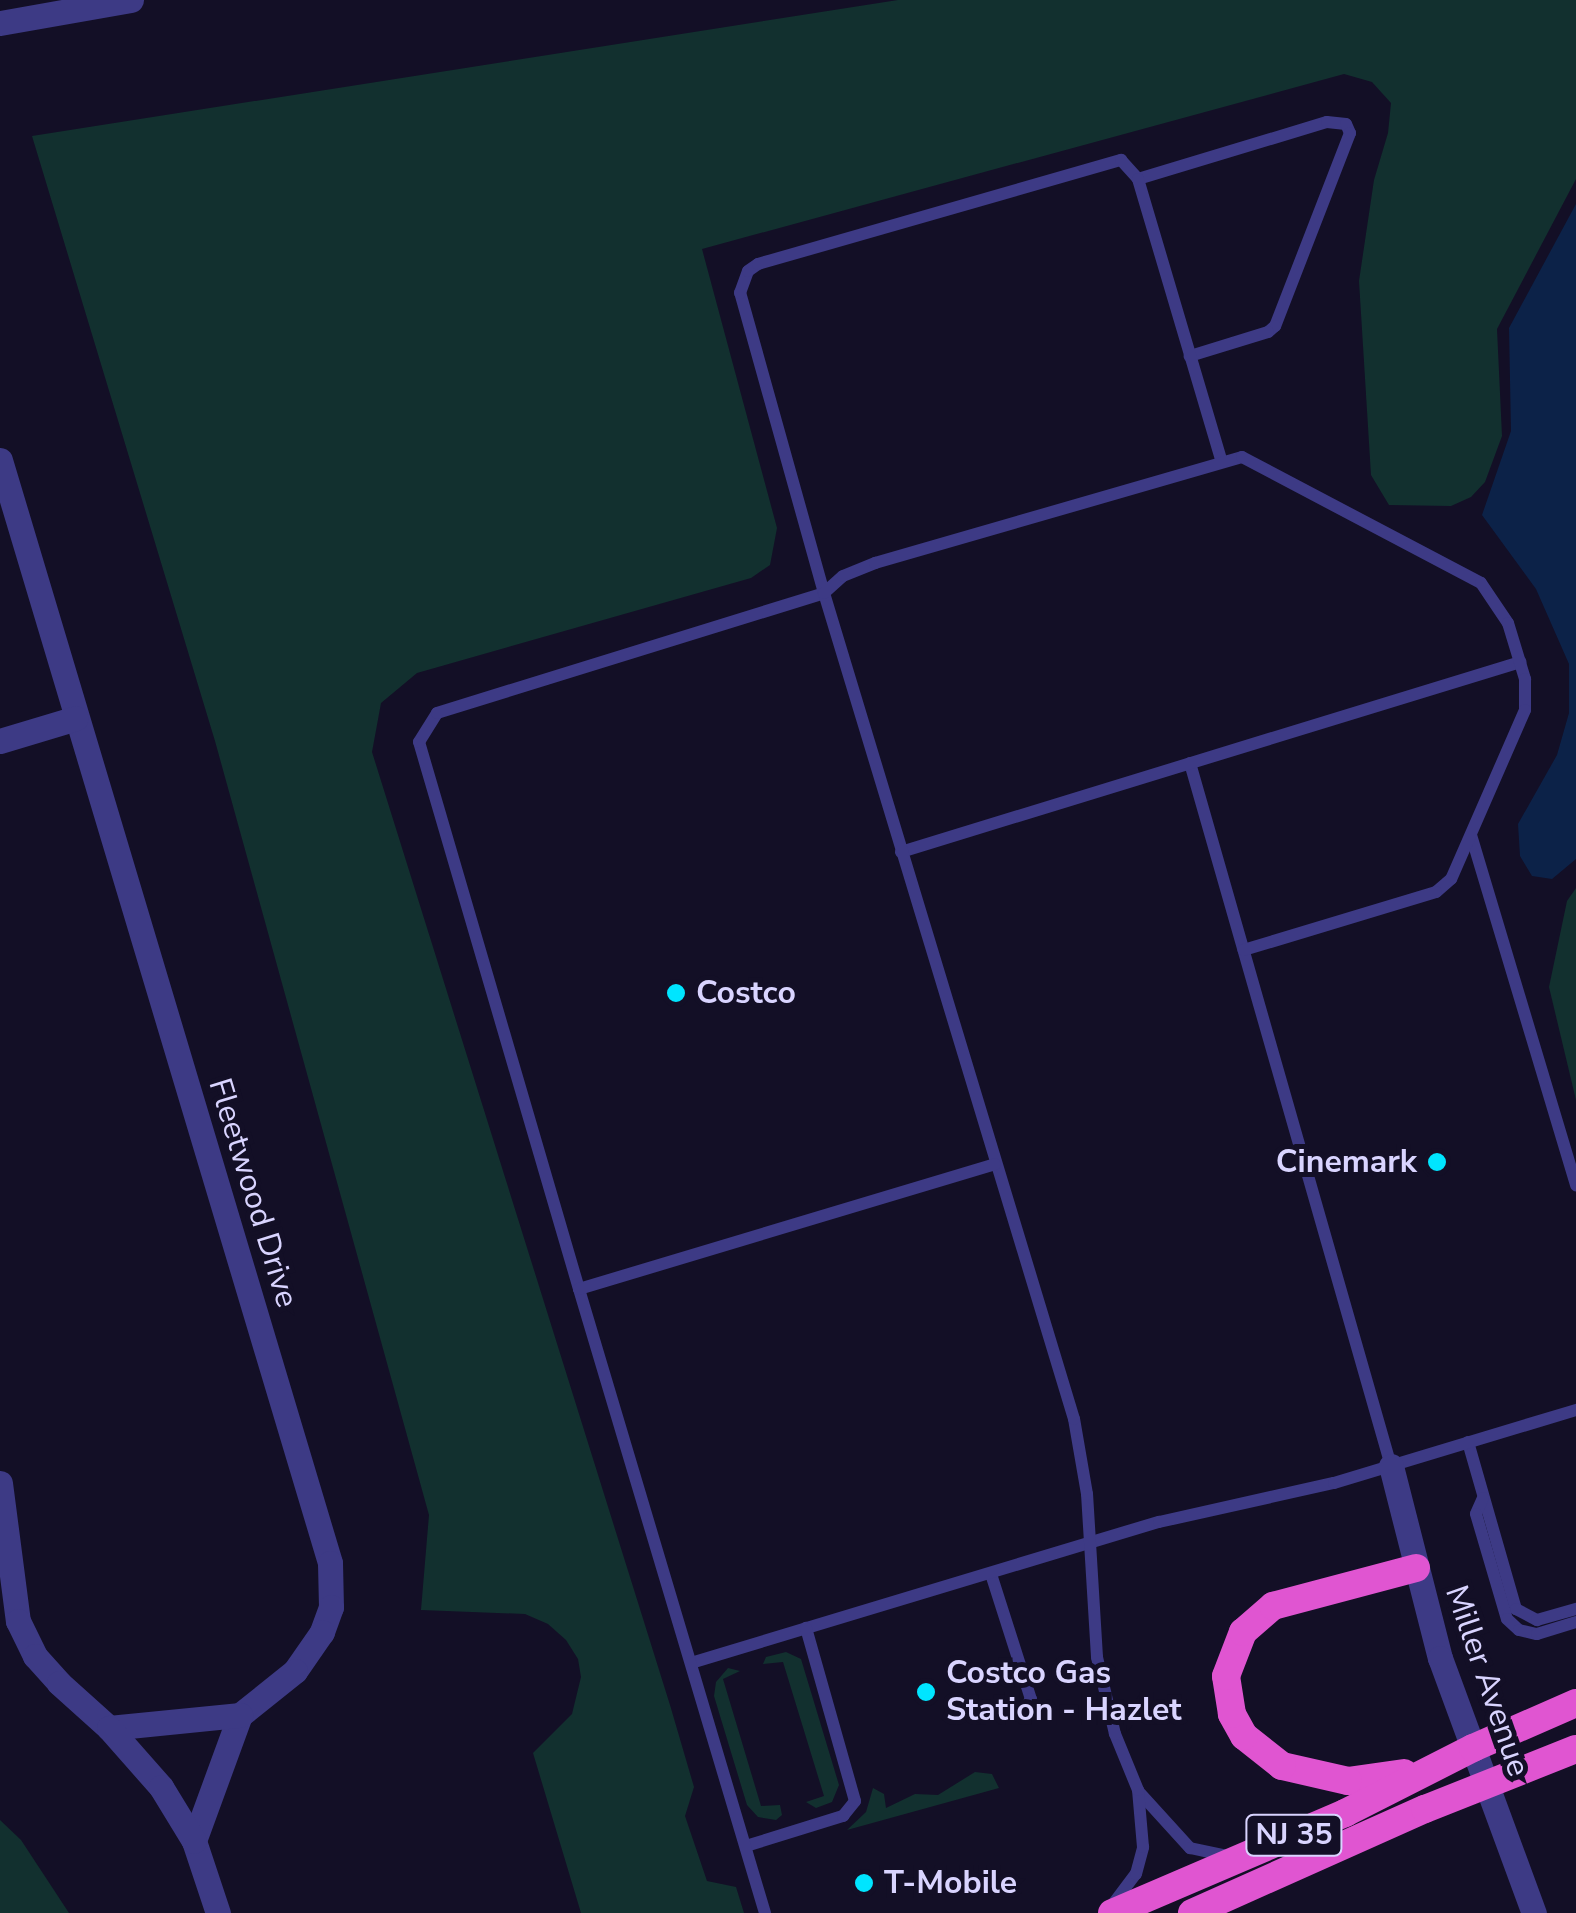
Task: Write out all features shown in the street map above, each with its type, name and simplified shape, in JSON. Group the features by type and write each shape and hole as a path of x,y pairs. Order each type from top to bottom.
{"highway":[{"path":"1416,1568 1273,1606 1243,1632 1232,1653 1227,1696 1244,1736 1262,1754 1295,1771 1348,1781 1435,1768"},
{"name":"NJ 35","path":"1108,1913 1243,1858 1576,1703"},
{"name":"NJ 35","path":"1192,1913 1576,1749"}],"street":[{"path":"0,23 131,0"},
{"name":"Fleetwood Drive","path":"0,460 330,1563 331,1607 314,1647 269,1696 240,1714"},
{"path":"0,741 76,718"},
{"name":"Miller Avenue","path":"1391,1466 1440,1658 1534,1913"},
{"path":"0,1484 18,1621 27,1642 45,1669 109,1728 161,1787 194,1841 218,1913"},
{"path":"109,1728 240,1714 194,1841"}],"lane":[{"path":"1138,179 1328,122 1346,124 1350,133 1275,326 1190,356"},
{"path":"1108,1913 1136,1874 1143,1846 1138,1790 1116,1734 1097,1657 1083,1458 824,593 740,293 748,271 758,264 1120,160 1138,179 1221,460"},
{"path":"766,1913 419,742 437,712 824,593 842,576 875,563 1221,460 1253,459 1469,574 1501,608 1520,662 1526,694 1522,725 1451,879 1436,892 1244,950"},
{"path":"901,852 1520,662"},
{"path":"1190,764 1391,1466"},
{"path":"1471,835 1576,1186"},
{"path":"579,1289 995,1164"},
{"path":"691,1663 1172,1518 1302,1491 1576,1410"},
{"path":"1468,1442 1519,1614 1537,1620 1576,1609"},
{"path":"1484,1498 1476,1514 1506,1619 1519,1630 1537,1634 1576,1622"},
{"path":"991,1574 1030,1698 1025,1708"},
{"path":"746,1846 844,1816 853,1806 854,1793 846,1762 806,1628"},
{"path":"1138,1790 1190,1848 1243,1858"}],"green space":[{"path":"898,0 1576,0 1576,179 1497,329 1502,436 1485,482 1471,497 1451,506 1389,505 1371,475 1359,281 1374,180 1388,133 1391,103 1372,82 1344,74 702,249 777,528 770,565 751,578 417,673 381,703 372,752 670,1705 694,1787 685,1816 707,1881 736,1887 744,1913 581,1913 533,1753 572,1714 581,1677 578,1659 566,1640 548,1624 525,1614 421,1610 429,1515 215,741 32,136"},
{"path":"1576,888 1576,1100 1549,987 1567,901"},
{"path":"786,1652 801,1659 839,1785 832,1802 816,1808 806,1802 824,1796 783,1662 763,1664 766,1657"},
{"path":"728,1668 740,1671 723,1679 761,1806 780,1805 782,1815 776,1820 758,1817 747,1805 714,1696 716,1682"},
{"path":"975,1772 992,1774 999,1788 847,1830 866,1812 873,1788 884,1794 886,1808 915,1794 938,1795"},
{"path":"0,1820 21,1840 69,1913 0,1913"}],"water":[{"path":"1576,204 1576,859 1552,879 1532,876 1520,856 1518,824 1557,755 1569,713 1569,664 1536,589 1482,515 1511,431 1509,328"}],"place":[{"name":"Costco","path":"676,993"},
{"name":"Cinemark","path":"1437,1162"},
{"name":"Costco Gas Station - Hazlet","path":"926,1692"},
{"name":"T-Mobile","path":"864,1883"}]}
